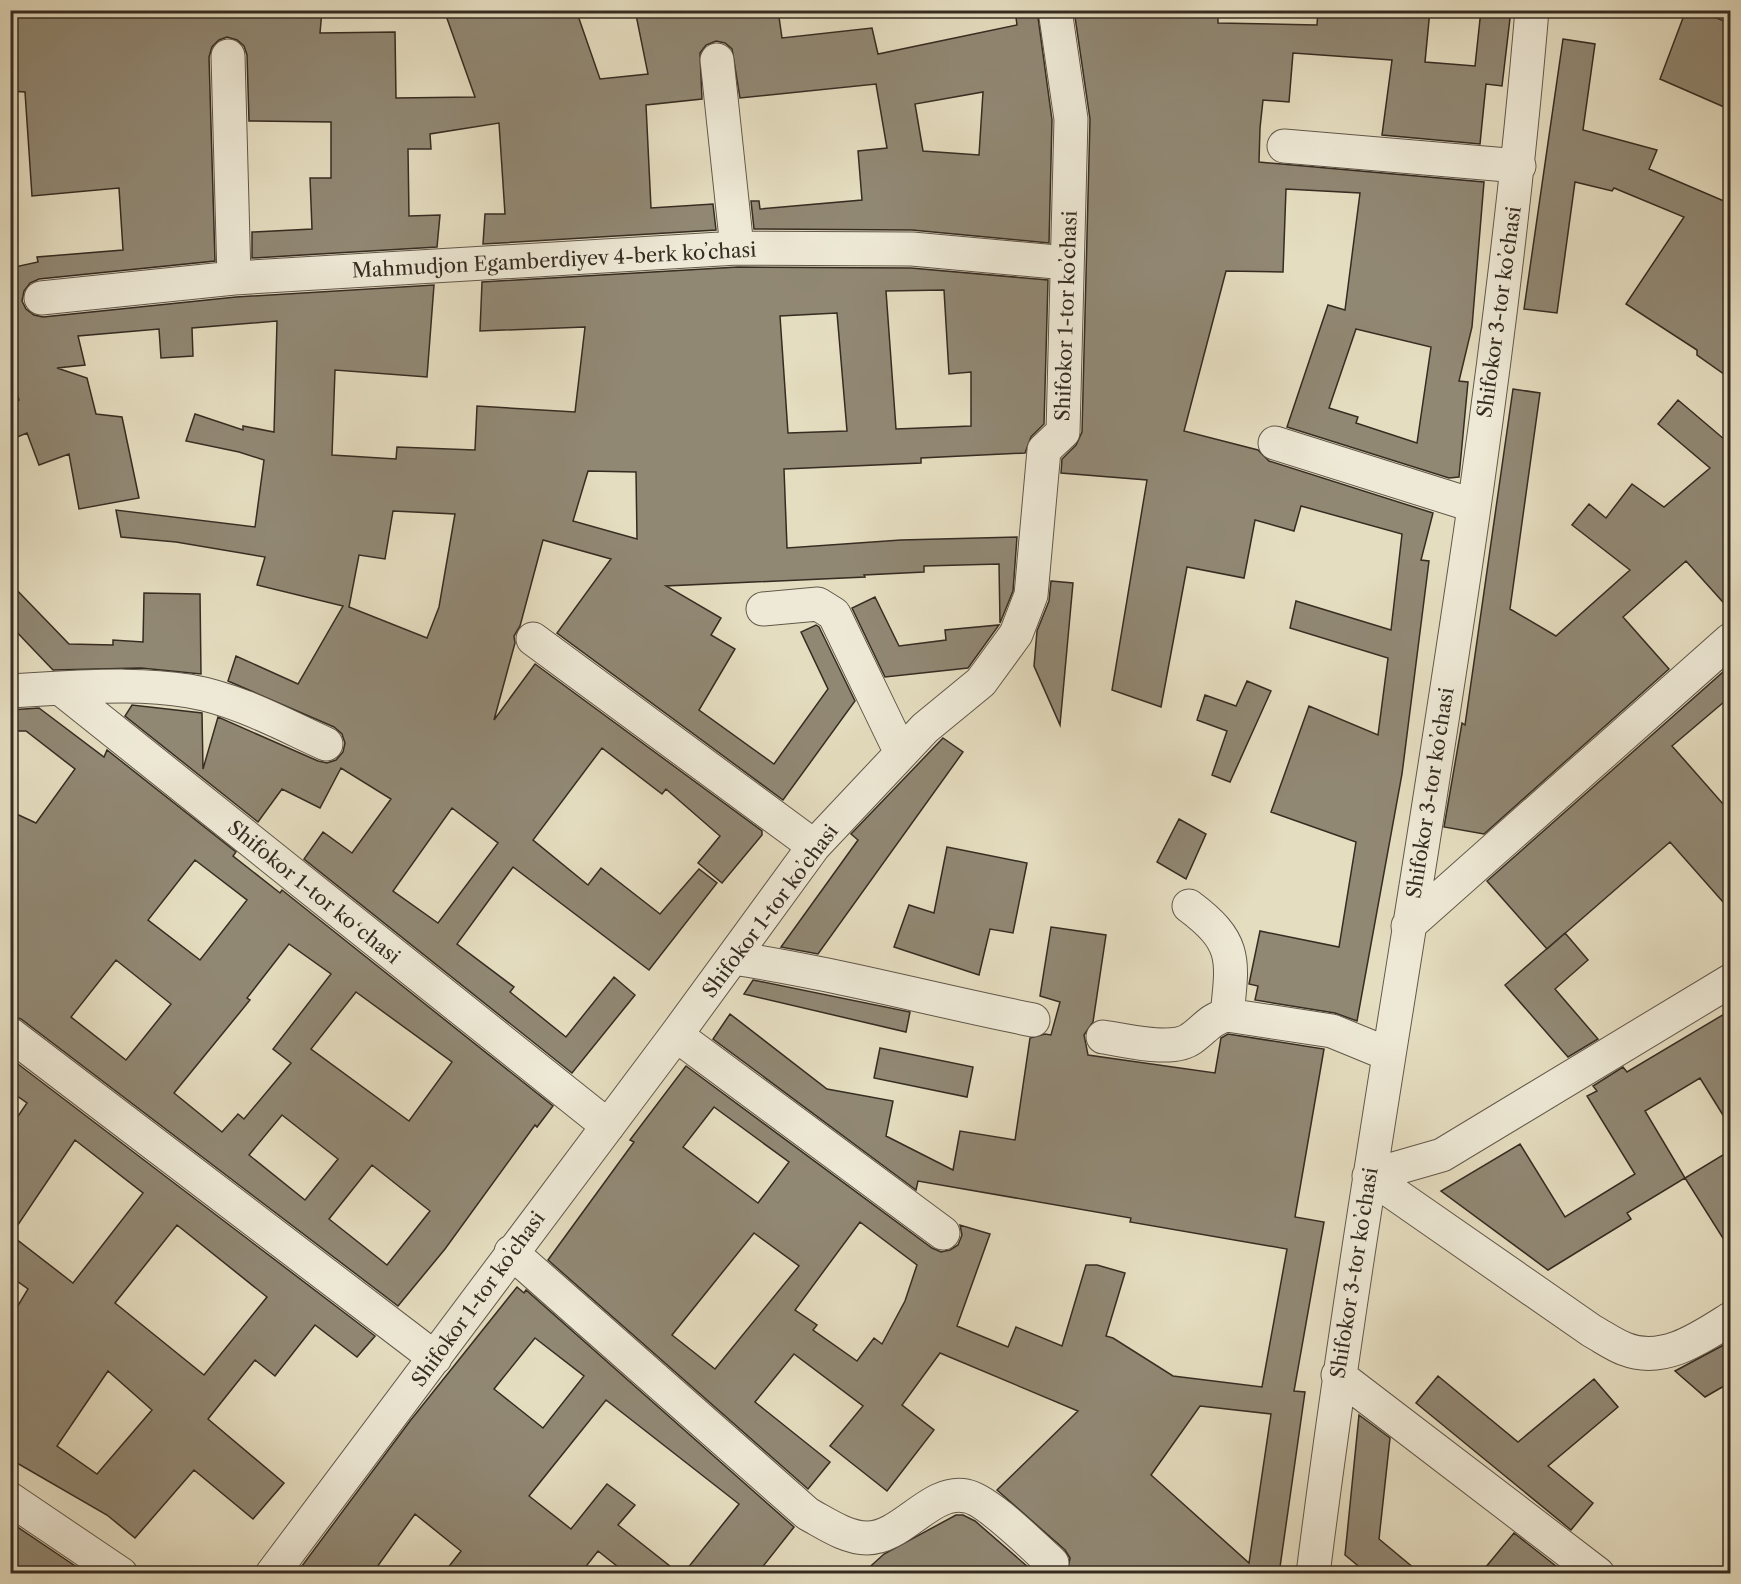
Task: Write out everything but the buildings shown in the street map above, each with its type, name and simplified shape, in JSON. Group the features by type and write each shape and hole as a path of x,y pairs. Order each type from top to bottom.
{"street":[{"name":"Shifokor 1-tor koʼchasi","path":"272,1574 435,1358 511,1252 676,1035 814,846 925,728 981,682 1016,634 1031,595 1044,450 1063,432 1071,119 1055,10"},
{"name":"Shifokor 3-tor koʼchasi","path":"1313,1574 1338,1375 1458,620 1519,166 1532,10"},
{"path":"228,56 234,278"},
{"path":"717,60 737,248"},
{"path":"1284,147 1519,166"},
{"name":"Mahmudjon Egamberdiyev 4-berk koʼchasi","path":"41,298 234,278 737,248 912,249 1067,263"},
{"path":"1275,443 1472,505"},
{"path":"763,609 818,604 834,614 901,753"},
{"path":"533,639 814,846"},
{"path":"1408,926 1731,640"},
{"path":"10,691 148,686 191,691 245,706 326,744"},
{"name":"Shifokor 1-tor koʻchasi","path":"60,688 608,1126"},
{"path":"1189,906 1212,922 1224,939 1229,952 1232,974 1227,1015"},
{"path":"733,958 801,968 930,1000 1033,1020"},
{"path":"1369,1176 1442,1155 1731,981"},
{"path":"1103,1037 1160,1045 1179,1044 1191,1040 1216,1017 1227,1015 1332,1031 1388,1054"},
{"path":"10,1034 435,1358"},
{"path":"676,1035 943,1233"},
{"path":"1369,1176 1592,1331 1627,1350 1660,1353 1692,1344 1731,1319"},
{"path":"511,1252 808,1514 841,1532 867,1538 889,1532 948,1496 966,1496 981,1502 1053,1563"},
{"path":"1338,1375 1598,1574"},
{"path":"10,1499 121,1574"}]}
